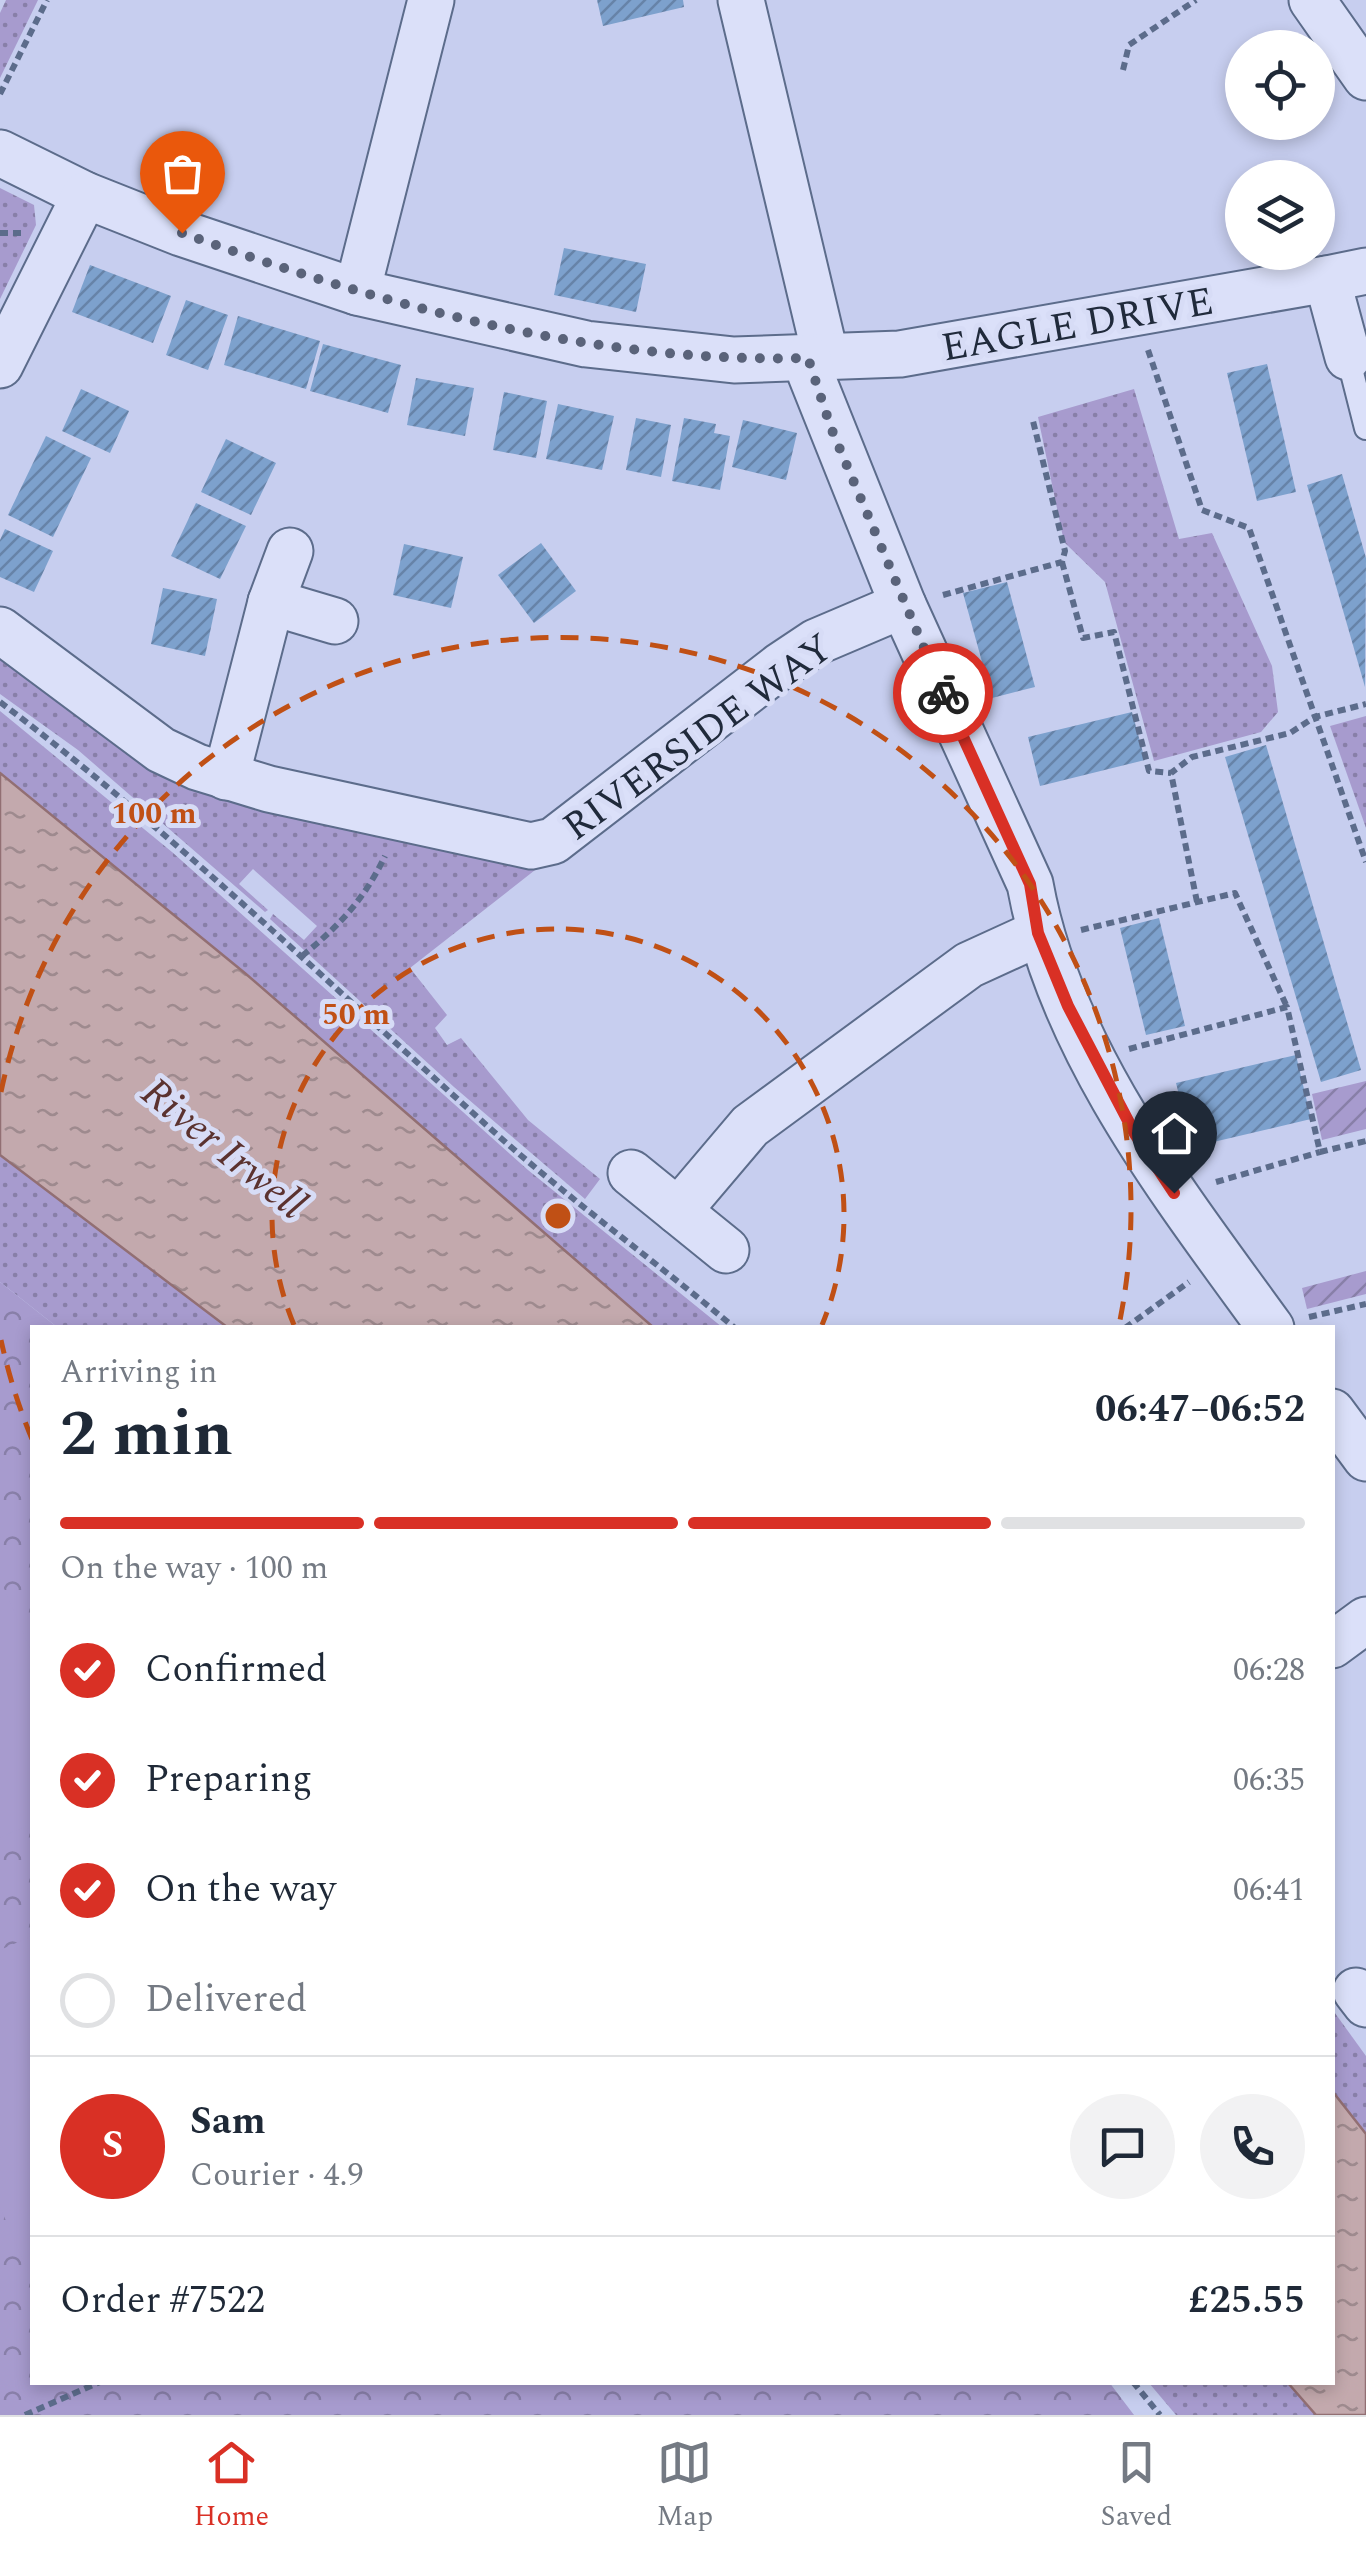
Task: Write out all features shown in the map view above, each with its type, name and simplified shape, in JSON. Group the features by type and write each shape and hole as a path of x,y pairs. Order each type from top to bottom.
{"street":[{"path":"357,292 430,0"},
{"path":"741,0 817,358 811,376 903,606 1030,884 1040,937 1095,1058 1135,1134 1269,1325"},
{"path":"1312,0 1366,78"},
{"name":"EAGLE DRIVE","path":"0,153 85,194 277,267 357,292 586,344 734,360 900,354 1346,275 1348,357"},
{"path":"0,365 85,194"},
{"path":"226,777 271,602 290,551"},
{"path":"271,602 335,622"},
{"name":"RIVERSIDE WAY","path":"0,630 161,750 226,777 531,846 554,840 816,642 903,606"},
{"path":"678,1211 750,1126 969,965 1040,937"},
{"path":"631,1173 726,1250"},
{"path":"1335,1416 1366,1458"},
{"path":"1335,1643 1366,1620"}],"lane":[{"path":"1348,357 1366,428"}],"path":[{"path":"0,94 47,0"},
{"path":"1123,70 1129,45 1196,0"},
{"path":"1136,313 1202,510 1249,528 1366,862"},
{"path":"1032,417 1065,551 1062,562 1083,638 1114,632 1149,771 1172,774 1192,757 1290,733 1314,717 1366,704"},
{"path":"903,606 1062,562"},
{"path":"0,702 92,772 302,956 497,1135 731,1325"},
{"path":"1172,774 1197,902"},
{"path":"302,956 345,921 370,888 388,848 393,816"},
{"path":"1040,937 1234,893 1287,1007 1320,1152"},
{"path":"1095,1058 1287,1007"},
{"path":"1174,1193 1366,1142"},
{"path":"1129,1325 1220,1260"},
{"path":"1278,1325 1366,1304"},
{"path":"25,2415 93,2385"},
{"path":"1136,2385 1160,2415"}],"green space":[{"path":"6,0 38,0 0,78 0,13"},
{"path":"0,188 34,205 36,225 0,299"},
{"path":"1134,389 1179,539 1212,533 1272,666 1278,712 1261,732 1154,761 1105,582 1064,542 1038,417"},
{"path":"0,653 151,762 544,863 410,968 447,1015 435,1028 447,1045 461,1038 528,1120 600,1179 585,1199 454,1087 270,919 273,914 304,940 317,926 253,869 239,884 268,910 265,912 78,750 0,694"},
{"path":"0,711 172,852 528,1170 720,1325 651,1325 246,974 0,773"},
{"path":"1366,716 1366,828 1330,726"},
{"path":"1366,1081 1366,1129 1322,1140 1312,1094"},
{"path":"0,1155 224,1325 54,1325 0,1282"},
{"path":"1366,1271 1366,1294 1307,1309 1302,1288"},
{"path":"0,1282 54,1325 30,1325 30,2385 1111,2385 1134,2415 0,2415"},
{"path":"0,1579 30,1648 30,1824 0,1838"},
{"path":"30,1937 30,2276 0,2207 0,1950"},
{"path":"1335,2013 1366,2056 1366,2134 1335,2095"},
{"path":"1151,2385 1290,2385 1316,2415 1176,2415"}],"water":[{"name":"River Irwell","path":"0,773 246,974 651,1325 224,1325 0,1155"},
{"path":"1335,2095 1366,2134 1366,2415 1316,2415 1290,2385 1335,2385"}],"building":[{"path":"597,0 683,0 684,7 603,26"},
{"path":"564,248 646,264 636,312 554,295"},
{"path":"90,265 171,296 153,343 72,312"},
{"path":"186,300 228,315 208,370 166,355"},
{"path":"238,316 320,341 306,389 224,365"},
{"path":"323,344 401,365 388,413 310,391"},
{"path":"1267,364 1296,492 1257,501 1227,373"},
{"path":"416,378 474,388 465,436 407,425"},
{"path":"81,389 129,411 110,453 62,431"},
{"path":"504,392 547,401 536,458 493,450"},
{"path":"558,404 614,416 602,470 546,459"},
{"path":"636,418 671,425 661,477 626,470"},
{"path":"684,418 716,424 714,433 730,436 720,490 672,481"},
{"path":"743,420 797,433 786,480 732,467"},
{"path":"46,436 91,458 53,537 8,515"},
{"path":"226,439 276,463 251,515 201,492"},
{"path":"1342,474 1366,558 1365,687 1307,485"},
{"path":"196,503 246,526 220,579 171,556"},
{"path":"5,529 53,551 34,592 0,577 0,540"},
{"path":"541,543 576,591 534,623 498,575"},
{"path":"404,544 463,557 451,608 393,595"},
{"path":"1007,582 1035,687 992,698 963,593"},
{"path":"163,588 217,599 205,656 151,644"},
{"path":"1132,712 1145,760 1040,786 1028,737"},
{"path":"1266,745 1361,1070 1321,1082 1225,757"},
{"path":"1159,918 1185,1026 1146,1035 1120,928"},
{"path":"1296,1055 1311,1119 1192,1147 1176,1083"}],"way so far":[{"path":"182,233 357,292 586,344 734,360 808,358 831,428 943,693"}],"route":[{"path":"943,693 1030,884 1038,933 1068,1006 1135,1134 1174,1193"}]}
